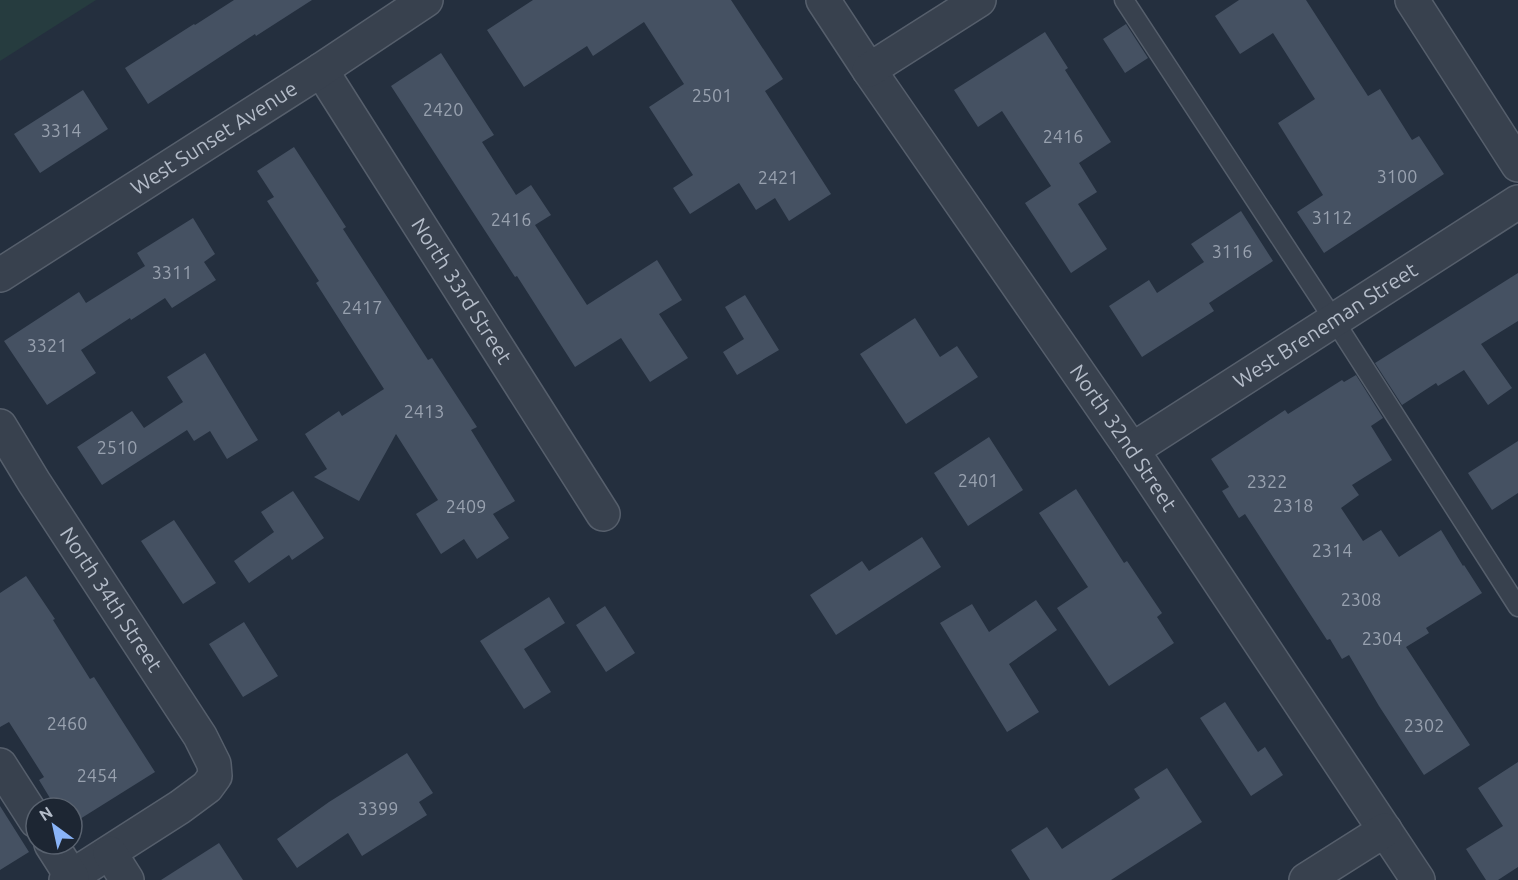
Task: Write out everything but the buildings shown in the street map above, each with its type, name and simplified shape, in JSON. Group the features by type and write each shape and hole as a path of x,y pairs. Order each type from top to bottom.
{"street":[{"name":"West Sunset Avenue","path":"0,275 321,70 426,0"},
{"name":"North 32nd Street","path":"823,0 1132,450 1418,880"},
{"path":"869,70 979,0"},
{"path":"1412,0 1518,165"},
{"name":"North 33rd Street","path":"321,70 603,513"},
{"name":"West Breneman Street","path":"1132,450 1518,202"},
{"name":"North 34th Street","path":"0,426 200,736 214,764 215,776 207,788 110,853"},
{"path":"0,765 24,802"},
{"path":"1306,880 1385,830"},
{"path":"57,856 69,878 110,853 127,880"}],"lane":[{"path":"1124,0 1334,320 1518,607"}],"green space":[{"path":"0,0 96,0 0,61"}]}
